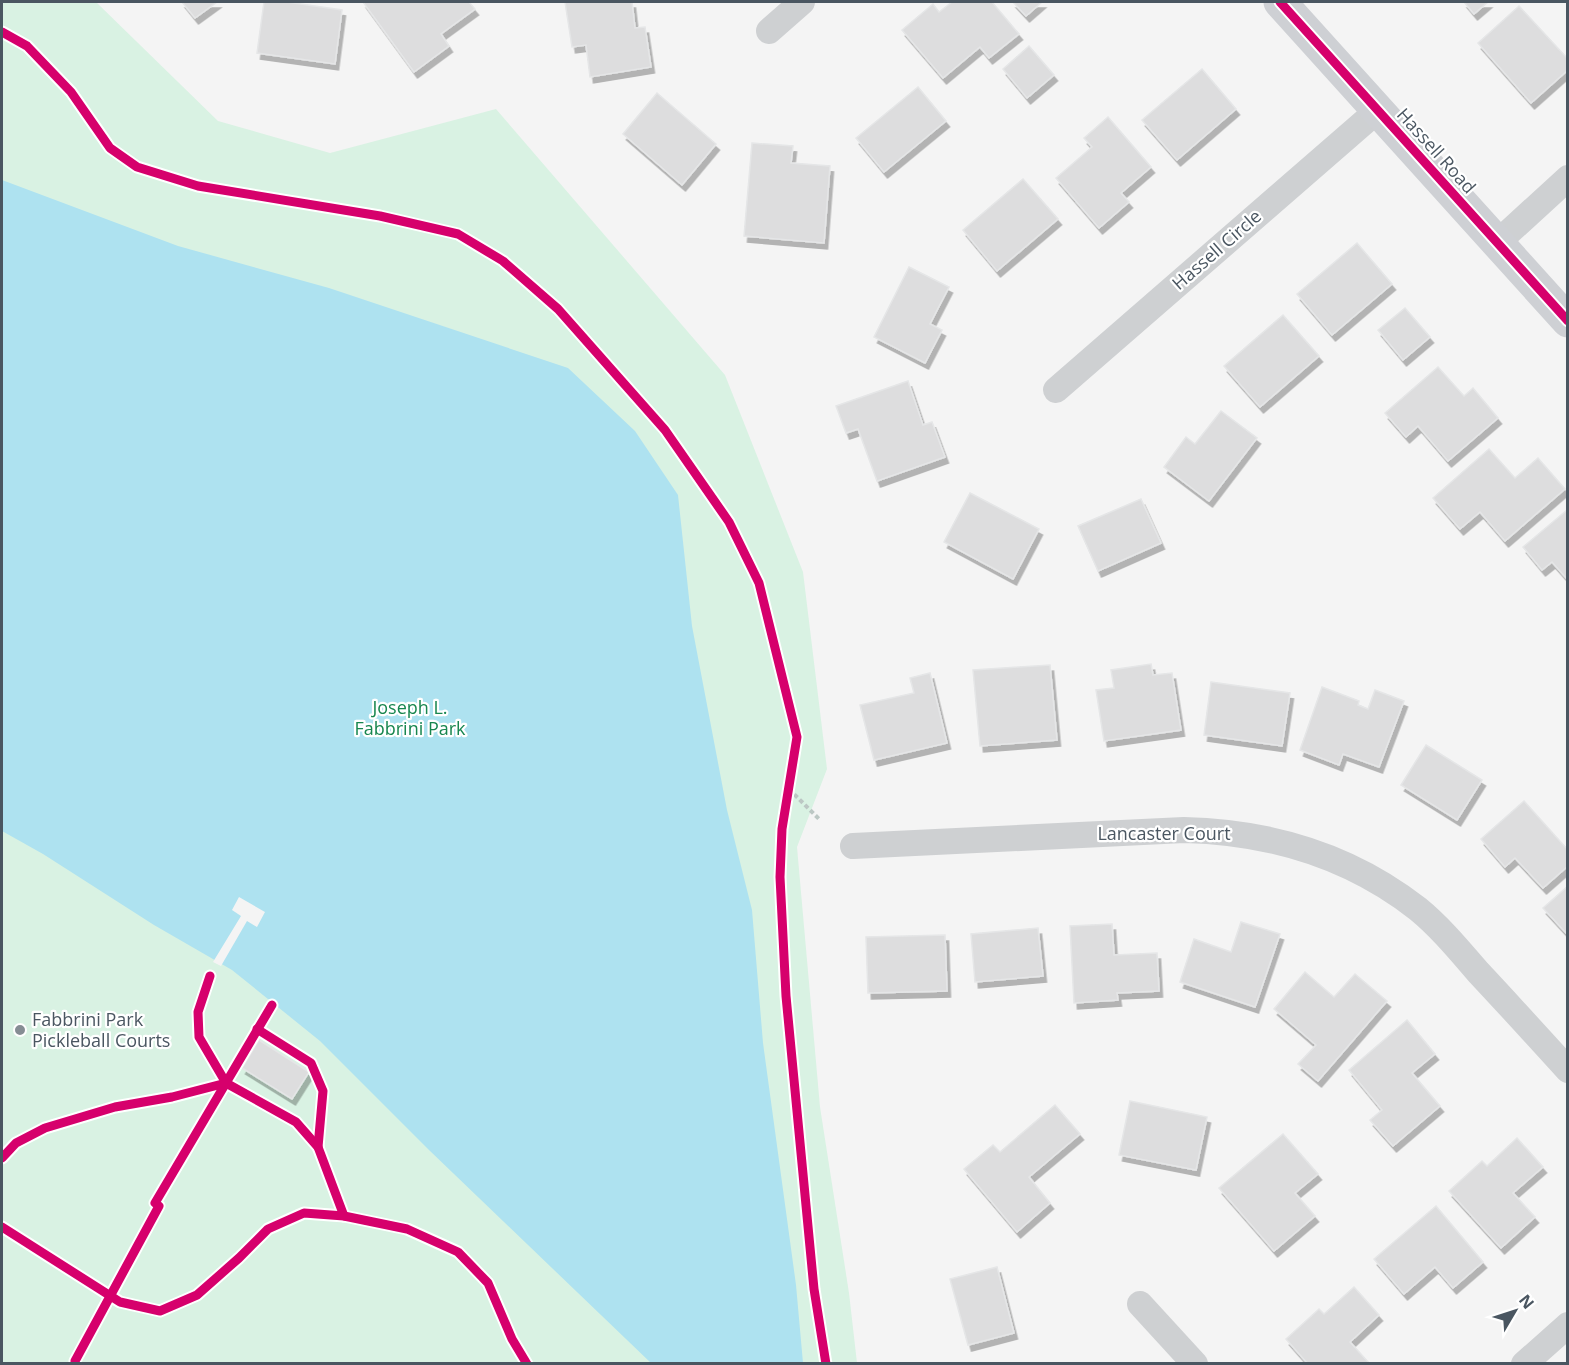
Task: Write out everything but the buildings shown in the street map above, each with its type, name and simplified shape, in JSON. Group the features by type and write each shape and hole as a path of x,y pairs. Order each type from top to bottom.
{"street":[{"path":"769,31 802,2"},
{"name":"Hassell Road","path":"1280,2 1568,321"},
{"name":"Hassell Circle","path":"1056,390 1377,111"},
{"path":"1497,243 1568,178"},
{"name":"Lancaster Court","path":"853,846 1184,830 1254,835 1305,849 1367,875 1418,910 1444,934 1568,1070"},
{"path":"1140,1304 1195,1364"},
{"path":"1524,1364 1568,1325"}],"path":[{"path":"789,789 820,820"}],"green space":[{"name":"Joseph L. Fabbrini Park","path":"2,2 96,2 218,121 330,153 496,109 725,375 803,572 827,769 797,847 820,1107 849,1293 857,1363 2,1364"}],"water":[{"name":"Joseph L. Fabbrini Park","path":"2,180 178,246 329,288 568,368 635,431 678,495 692,626 727,810 752,910 763,1043 796,1285 803,1363 651,1363 429,1150 320,1041 232,970 154,925 43,854 2,831"}],"pier":[{"path":"239,897 265,912 257,927 247,921 221,966 213,962 241,916 232,910"}],"cycle path":[{"path":"1280,2 1568,321"},
{"path":"2,32 27,46 71,92 110,148 137,167 198,186 380,216 458,234 503,261 558,309 665,430 729,522 759,583 797,737 782,829 780,877 786,996 814,1289 826,1364"},
{"path":"210,976 198,1012 199,1037 226,1083 296,1122 318,1147 344,1216"},
{"path":"75,1361 159,1206 155,1203 272,1005"},
{"path":"257,1029 311,1063 323,1091 318,1147"},
{"path":"2,1158 16,1143 45,1128 115,1107 172,1097 226,1083"},
{"path":"2,1227 120,1302 160,1311 197,1295 268,1229 304,1213 344,1216 407,1229 458,1252 488,1283 512,1339 527,1364"}],"place":[{"name":"Fabbrini Park Pickleball Courts","path":"20,1030"}]}
